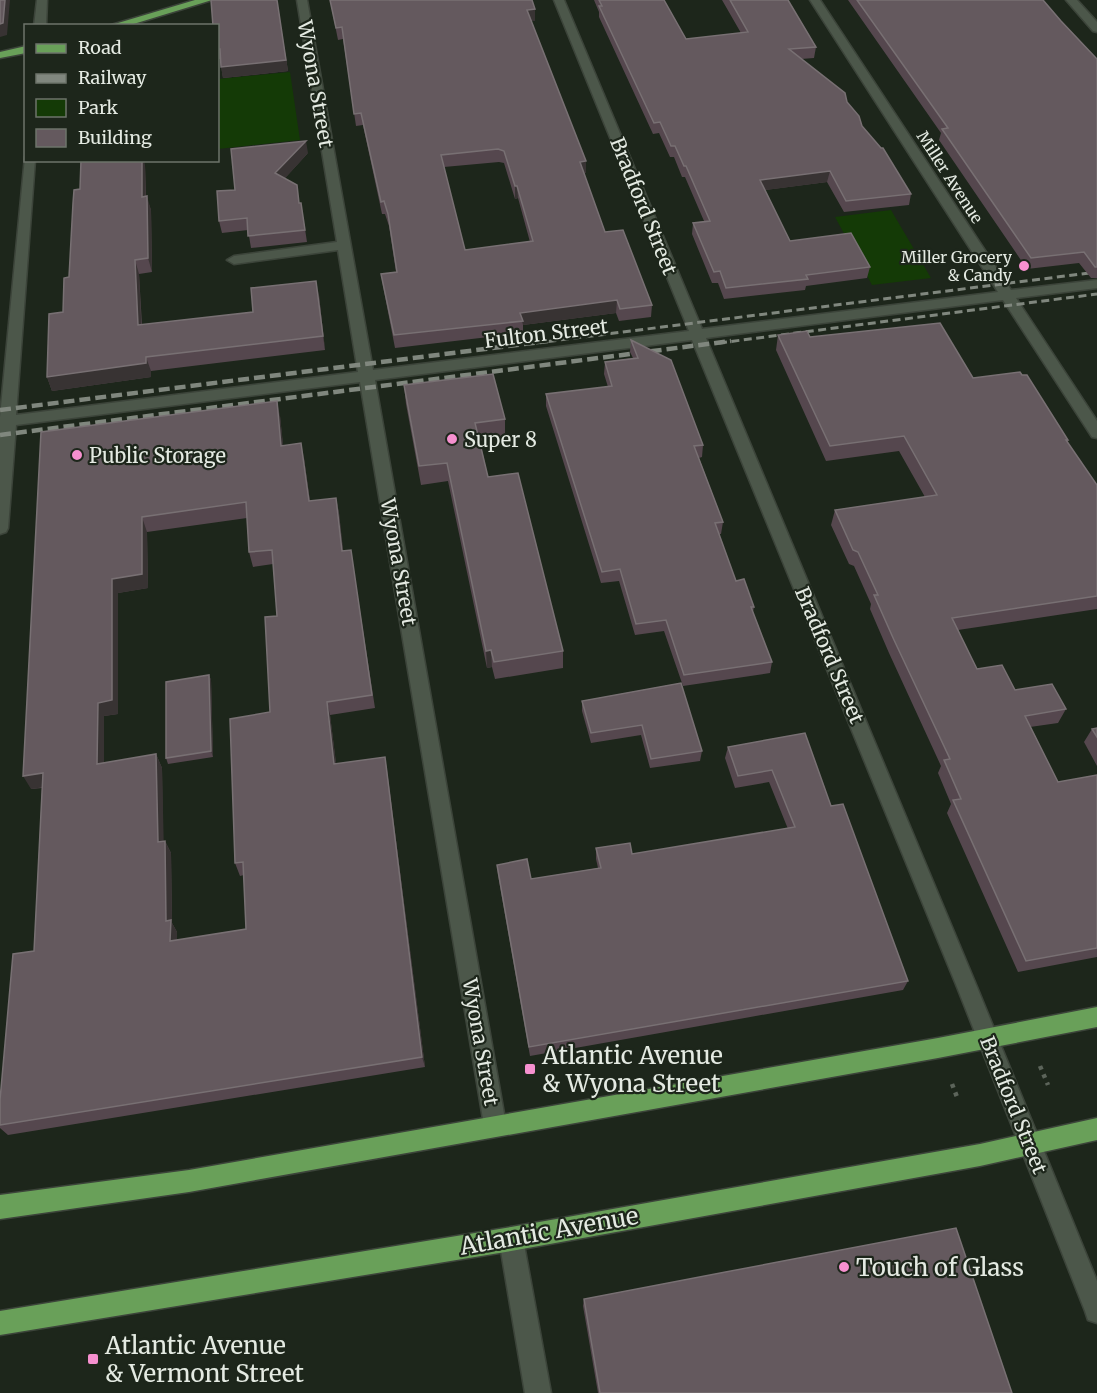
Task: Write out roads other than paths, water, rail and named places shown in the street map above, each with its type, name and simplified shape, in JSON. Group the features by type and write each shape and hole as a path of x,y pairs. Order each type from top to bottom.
{"main road":[{"path":"120,24 207,0"},
{"path":"0,55 24,49"},
{"path":"0,1207 189,1181 1097,1017"},
{"name":"Atlantic Avenue","path":"0,1323 511,1239 1030,1145 1097,1129"}],"street":[{"path":"40,24 42,0"},
{"name":"Wyona Street","path":"302,0 495,1125"},
{"name":"Bradford Street","path":"558,0 988,1038 1097,1311"},
{"name":"Miller Avenue","path":"815,0 1097,433"},
{"path":"1071,0 1097,29"},
{"path":"0,528 4,421 29,162"},
{"path":"234,260 345,245"},
{"name":"Fulton Street","path":"4,421 1097,284"},
{"path":"511,1239 537,1393"}],"railway":[{"path":"536,343 1097,272"},
{"path":"719,343 1097,294"},
{"path":"0,410 548,341"},
{"path":"0,435 731,341"}],"place":[{"name":"Miller Grocery & Candy","path":"1024,266"},
{"name":"Super 8","path":"452,439"},
{"name":"Public Storage","path":"77,455"},
{"name":"Atlantic Avenue & Wyona Street","path":"530,1069"},
{"name":"Touch of Glass","path":"844,1267"},
{"name":"Atlantic Avenue & Vermont Street","path":"93,1359"}]}
